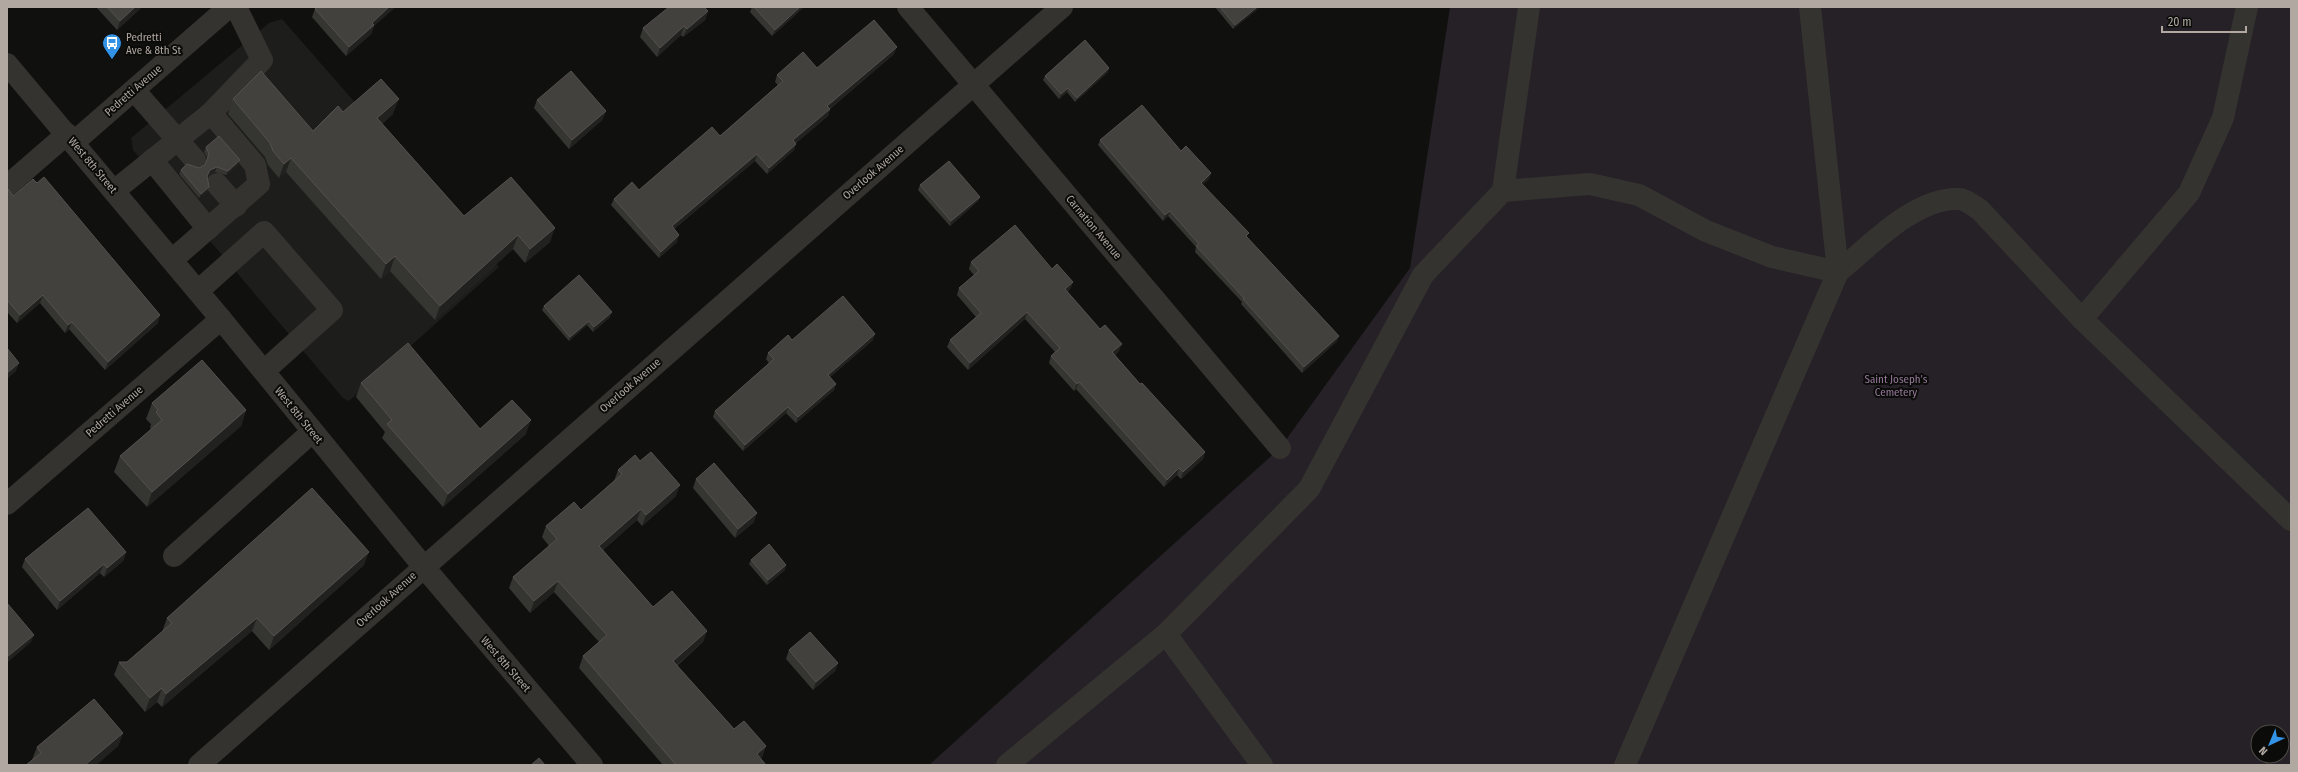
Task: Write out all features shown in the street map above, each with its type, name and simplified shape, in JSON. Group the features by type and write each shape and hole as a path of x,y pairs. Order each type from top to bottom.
{"street":[{"name":"Pedretti Avenue","path":"7,186 134,90 229,7"},
{"path":"114,191 211,113 262,60 236,7"},
{"name":"Carnation Avenue","path":"908,7 1280,448"},
{"name":"Overlook Avenue","path":"199,765 423,566 1062,7"},
{"path":"1007,765 1166,634 1309,489 1423,275 1503,191 1529,7"},
{"path":"1810,7 1838,272"},
{"path":"2082,319 2189,193 2223,118 2247,7"},
{"name":"West 8th Street","path":"7,64 198,291 423,566 592,765"},
{"path":"134,90 195,160"},
{"path":"172,260 236,206 259,184 255,165 211,113"},
{"path":"152,160 208,229"},
{"path":"217,184 236,206"},
{"path":"1503,191 1590,184 1639,195 1706,231 1772,257 1838,272"},
{"path":"1625,765 1838,272 1914,210 1935,202 1960,199 1980,210 2082,319 2291,520"},
{"path":"198,291 264,232 332,310 264,372"},
{"name":"Pedretti Avenue","path":"7,504 221,319"},
{"path":"174,556 312,432"},
{"path":"1166,634 1262,765"}],"shaded area":[{"path":"282,19 499,267 349,401 343,398 133,150 131,138 269,23"}],"green space":[{"name":"Saint Joseph’s Cemetery","path":"1450,7 2291,7 2291,765 929,765 1280,448 1410,268"}],"building":[{"path":"107,7 135,7 120,21"},
{"path":"317,7 389,7 372,23 374,25 349,47 315,9"},
{"path":"669,7 704,7 708,11 687,29 684,26 660,48 643,28"},
{"path":"754,7 800,7 775,30"},
{"path":"1220,7 1257,7 1235,25"},
{"path":"874,20 897,47 827,106 830,109 793,140 796,144 769,168 757,154 672,226 679,235 661,252 614,199 632,182 639,190 712,127 720,136 783,81 777,75 803,52 817,68"},
{"path":"1085,40 1109,68 1077,98 1068,88 1061,94 1045,76"},
{"path":"261,71 313,131 338,106 343,112 381,79 399,99 377,118 464,216 511,177 555,228 530,249 518,235 440,306 395,256 386,264 291,158 284,164 273,151 270,143 233,99"},
{"path":"571,71 606,111 572,140 537,100"},
{"path":"1142,105 1181,151 1186,146 1211,173 1201,183 1249,233 1246,236 1339,336 1304,367 1196,246 1199,244 1170,211 1165,215 1100,140"},
{"path":"219,136 240,160 228,171 217,167 210,170 207,176 209,187 201,194 181,170 187,164 199,168 205,165 209,154 206,147"},
{"path":"949,161 980,197 951,221 920,185"},
{"path":"44,177 160,315 108,362 72,322 68,325 43,295 20,315 7,300 7,189 13,196 33,179 37,183"},
{"path":"1015,225 1052,269 1057,264 1073,282 1065,289 1100,329 1105,325 1122,344 1112,352 1140,384 1142,383 1205,452 1183,472 1179,468 1167,480 1079,382 1077,384 1051,356 1060,348 1027,312 970,363 950,340 981,313 959,288 979,271 971,262"},
{"path":"579,275 612,312 594,327 589,321 570,337 544,306"},
{"path":"843,296 875,334 828,375 836,384 798,417 788,407 745,445 715,411 774,359 768,353 788,335 792,340"},
{"path":"408,343 480,429 512,400 531,420 448,494 387,424 392,420 361,383"},
{"path":"7,348 19,363 7,373"},
{"path":"202,360 246,410 152,492 120,456 162,420 156,412 158,410 152,403"},
{"path":"651,452 680,485 646,515 641,509 599,546 653,607 672,591 707,631 673,661 734,729 744,721 766,746 757,754 766,765 676,765 583,656 607,635 558,581 534,601 513,577 557,539 546,526 574,502 581,510 622,474 618,470 635,455 640,461"},
{"path":"714,463 757,513 738,529 696,479"},
{"path":"312,488 369,552 274,636 257,618 166,694 162,688 150,698 119,662 127,662 172,623 167,618"},
{"path":"88,508 126,552 107,568 104,564 60,601 25,559"},
{"path":"769,544 786,565 768,580 751,560"},
{"path":"7,603 34,635 7,657"},
{"path":"810,632 838,663 816,682 789,650"},
{"path":"94,699 123,733 85,765 26,765 41,753 37,747"},
{"path":"539,758 545,765 531,765"}],"place":[{"name":"Pedretti Ave & 8th St","path":"112,60"}]}
